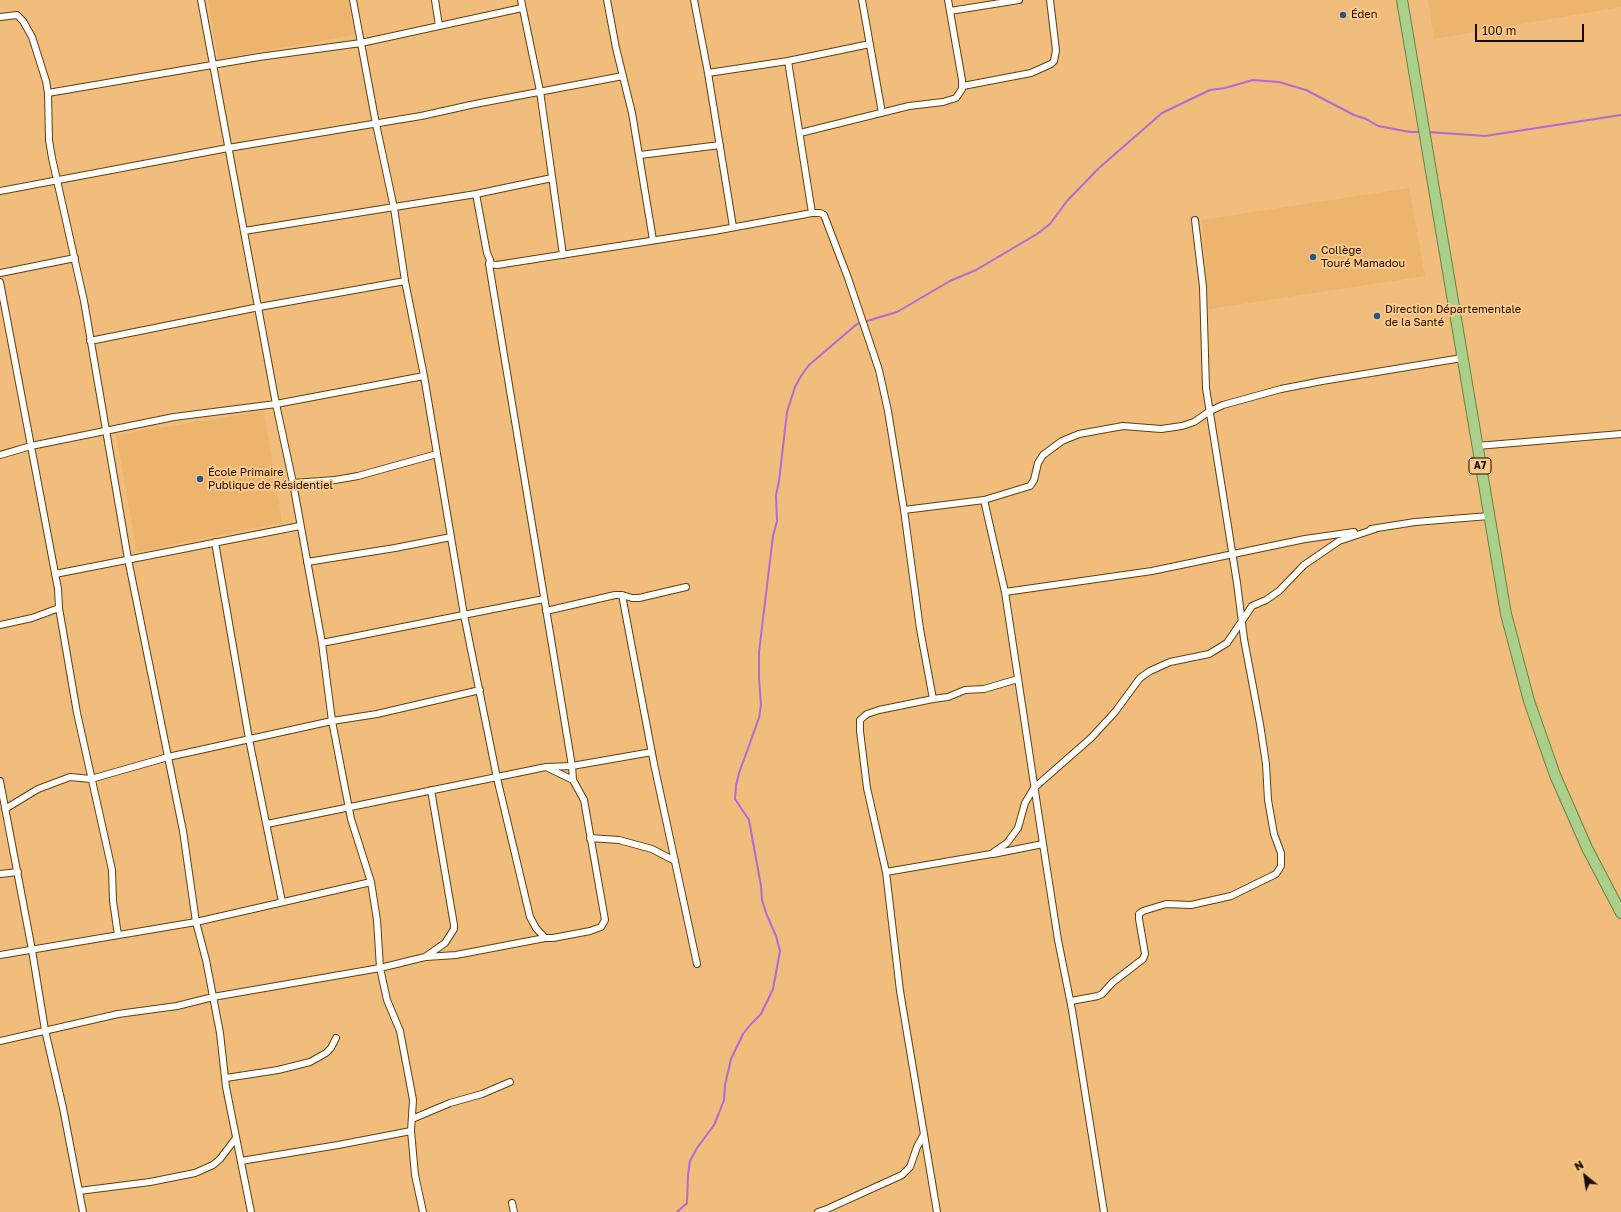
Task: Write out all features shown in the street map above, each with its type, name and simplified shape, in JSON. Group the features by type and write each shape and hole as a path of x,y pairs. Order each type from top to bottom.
{"highway":[{"name":"A7","path":"1402,0 1506,614 1529,701 1555,775 1587,848 1621,913"}],"street":[{"path":"201,0 276,404 293,483 322,643 332,721 349,808 371,882 377,920 380,968 387,1000 400,1031 413,1100 411,1131 415,1175 423,1212"},
{"path":"353,0 376,124 394,208 464,615 480,696 497,778 530,917 536,928 545,938"},
{"path":"435,0 439,26"},
{"path":"521,0 540,92 563,255"},
{"path":"607,0 640,155 653,240"},
{"path":"694,0 708,73 733,228"},
{"path":"862,0 882,113"},
{"path":"800,133 909,106 952,100 960,93 963,86 948,0"},
{"path":"950,12 1019,0"},
{"path":"963,86 1031,73 1051,64 1054,61 1056,50 1050,0"},
{"path":"48,93 213,65 361,43 522,8"},
{"path":"0,17 17,15 23,21 32,38 41,63 48,93 49,140 56,180 75,258 128,558 183,831 196,922 206,960 220,1033 226,1087 251,1212"},
{"path":"708,73 788,61 870,44"},
{"path":"788,61 812,213"},
{"path":"0,191 228,148 376,124 623,76"},
{"path":"640,155 720,145"},
{"path":"244,231 476,194 552,178"},
{"path":"0,1041 118,1014 178,1006 213,997 380,968 425,957 456,955 545,938 561,937 590,931 601,927 605,920 584,800 573,780 572,766 489,264 490,260 487,253 476,194"},
{"path":"489,264 502,265 733,228 812,213 822,214 827,221 880,370 904,510 920,629 933,699"},
{"path":"1070,1001 1100,995 1113,982 1145,957 1139,919 1139,914 1143,910 1166,904 1191,905 1231,896 1276,874 1282,860 1274,834 1268,800 1265,758 1206,388 1204,359 1205,316 1195,220"},
{"path":"0,273 75,258"},
{"path":"90,341 259,307 406,281"},
{"path":"0,282 55,574 77,713 112,870 113,901 118,935"},
{"path":"904,510 984,500 1030,486 1034,480 1038,463 1043,455 1062,441 1079,434 1123,426 1161,429 1182,426 1194,422 1210,411 1223,405 1281,389 1462,358"},
{"path":"0,455 31,446 174,417 276,404 424,376"},
{"path":"1477,446 1621,434"},
{"path":"293,483 321,482 350,477 437,454"},
{"path":"984,500 1005,592 1058,940 1070,1001 1104,1212"},
{"path":"1005,592 1152,571 1305,539 1415,522 1489,516"},
{"path":"55,574 128,558 300,526"},
{"path":"991,854 1007,843 1018,828 1026,803 1034,788 1091,738 1115,712 1140,678 1150,671 1170,662 1204,655 1218,649 1232,638 1252,606 1279,592 1308,561 1339,542 1375,529"},
{"path":"307,562 395,548 451,537"},
{"path":"215,542 249,738 282,902"},
{"path":"546,611 622,595 632,598 639,598 686,587"},
{"path":"622,595 652,752 697,964"},
{"path":"322,643 544,598"},
{"path":"0,625 32,618 60,608"},
{"path":"937,1212 900,991 886,872 867,788 860,720 871,712 948,697 965,690 984,689 1018,680"},
{"path":"5,808 38,789 70,777 91,779 168,757 249,738 332,721 376,714 480,690"},
{"path":"267,824 546,767 572,766 652,752"},
{"path":"546,767 573,780"},
{"path":"0,781 18,872 45,1030 80,1191 82,1212"},
{"path":"425,957 445,943 454,929 431,790"},
{"path":"590,838 619,840 652,849 675,861"},
{"path":"886,872 1043,844"},
{"path":"0,874 18,872"},
{"path":"0,955 196,922 371,882"},
{"path":"226,1078 278,1070 310,1062 326,1053 334,1044 336,1038"},
{"path":"412,1119 450,1103 482,1094 510,1082"},
{"path":"241,1161 411,1131"},
{"path":"818,1212 902,1175 910,1168 917,1146 924,1134"},
{"path":"80,1191 150,1182 195,1173 213,1165 220,1159 236,1138"},
{"path":"512,1203 514,1212"}],"shaded area":[{"path":"208,0 348,0 354,35 218,59"},
{"path":"1428,0 1621,0 1621,7 1434,39"},
{"name":"Collège Touré Mamadou","path":"1409,188 1425,276 1209,309 1202,220"},
{"name":"École Primaire Publique de Résidentiel","path":"264,411 282,522 137,552 116,435"}],"waterway":[{"path":"677,1212 687,1203 690,1161 697,1148 714,1125 724,1100 725,1085 731,1059 743,1034 761,1014 773,989 780,951 776,936 762,900 761,886 749,820 735,799 739,773 759,718 761,705 759,652 773,536 777,521 776,495 787,412 795,387 801,376 809,365 857,324 897,312 950,281 976,270 1037,234 1050,224 1067,201 1099,168 1162,113 1210,90 1225,88 1253,80 1279,82 1306,90 1378,126 1410,132 1422,132"},
{"path":"1428,132 1485,136 1621,115"}],"place":[{"name":"Éden","path":"1343,15"},
{"name":"Collège Touré Mamadou","path":"1313,257"},
{"name":"Direction Départementale de la Santé","path":"1377,316"},
{"name":"École Primaire Publique de Résidentiel","path":"200,479"}]}
